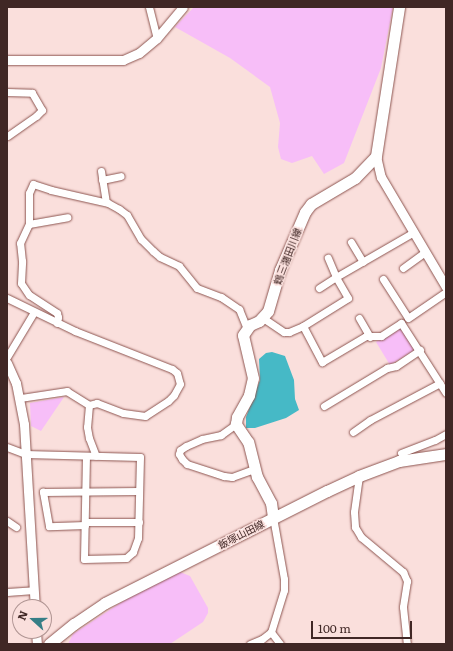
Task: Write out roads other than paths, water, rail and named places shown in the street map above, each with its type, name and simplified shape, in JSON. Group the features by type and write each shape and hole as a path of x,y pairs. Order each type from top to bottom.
{"main road":[{"path":"376,156 398,7"},
{"name":"鶴三潴田川線","path":"263,318 268,311 280,270 305,212 311,204 355,178 376,156"},
{"path":"263,318 247,329 243,335 252,378 249,395 237,417 236,424 248,442 254,469 271,502 273,517"},
{"name":"飯塚山田線","path":"50,644 74,624 105,602 273,517 359,476 399,461 446,454"}],"street":[{"path":"149,7 157,38"},
{"path":"7,60 122,60 139,53 157,38 183,7"},
{"path":"7,92 32,93 42,110 36,116 7,136"},
{"path":"376,156 381,176 446,287"},
{"path":"101,171 106,202"},
{"path":"102,180 121,176"},
{"path":"57,323 57,313 29,295 21,283 22,261 20,244 29,224 29,193 33,184 58,192 106,202 119,209 127,215 141,239 160,257 179,266 197,288 221,297 239,309 247,329"},
{"path":"29,224 68,217"},
{"path":"319,288 414,232"},
{"path":"351,242 362,262"},
{"path":"403,268 425,252"},
{"path":"263,318 284,332 289,332 303,326 348,298 336,277 328,258"},
{"path":"383,279 408,318 446,292"},
{"path":"7,298 57,323 172,369 179,378 180,384 174,395 163,405 145,416 123,413 96,403 89,405 67,391 20,398"},
{"path":"7,356 34,312"},
{"path":"359,318 370,337"},
{"path":"303,326 322,362 366,336 381,336 401,323 420,350 446,393"},
{"path":"324,406 387,368 396,366 420,350"},
{"path":"7,363 16,383 20,398 35,599"},
{"path":"353,432 370,420 440,383"},
{"path":"89,405 87,427 89,438 96,456"},
{"path":"236,424 221,435 202,439 186,446 180,450 179,454 187,464 224,476 232,477 254,469"},
{"path":"401,453 435,440 446,434"},
{"path":"7,448 25,454 140,457 139,522 136,546 130,556 126,558 84,559 86,456"},
{"path":"359,476 354,512 355,527 361,537 398,567 405,577 407,582 404,607 407,644"},
{"path":"139,491 43,492 49,526 139,522"},
{"path":"250,644 262,639 271,632 284,590 284,579 273,517"},
{"path":"7,521 16,527"},
{"path":"7,592 34,590"},
{"path":"271,632 280,644"}],"water":[{"path":"272,352 285,356 294,380 295,399 299,410 286,418 255,428 246,428 246,417 260,380 259,359 266,353"}]}
